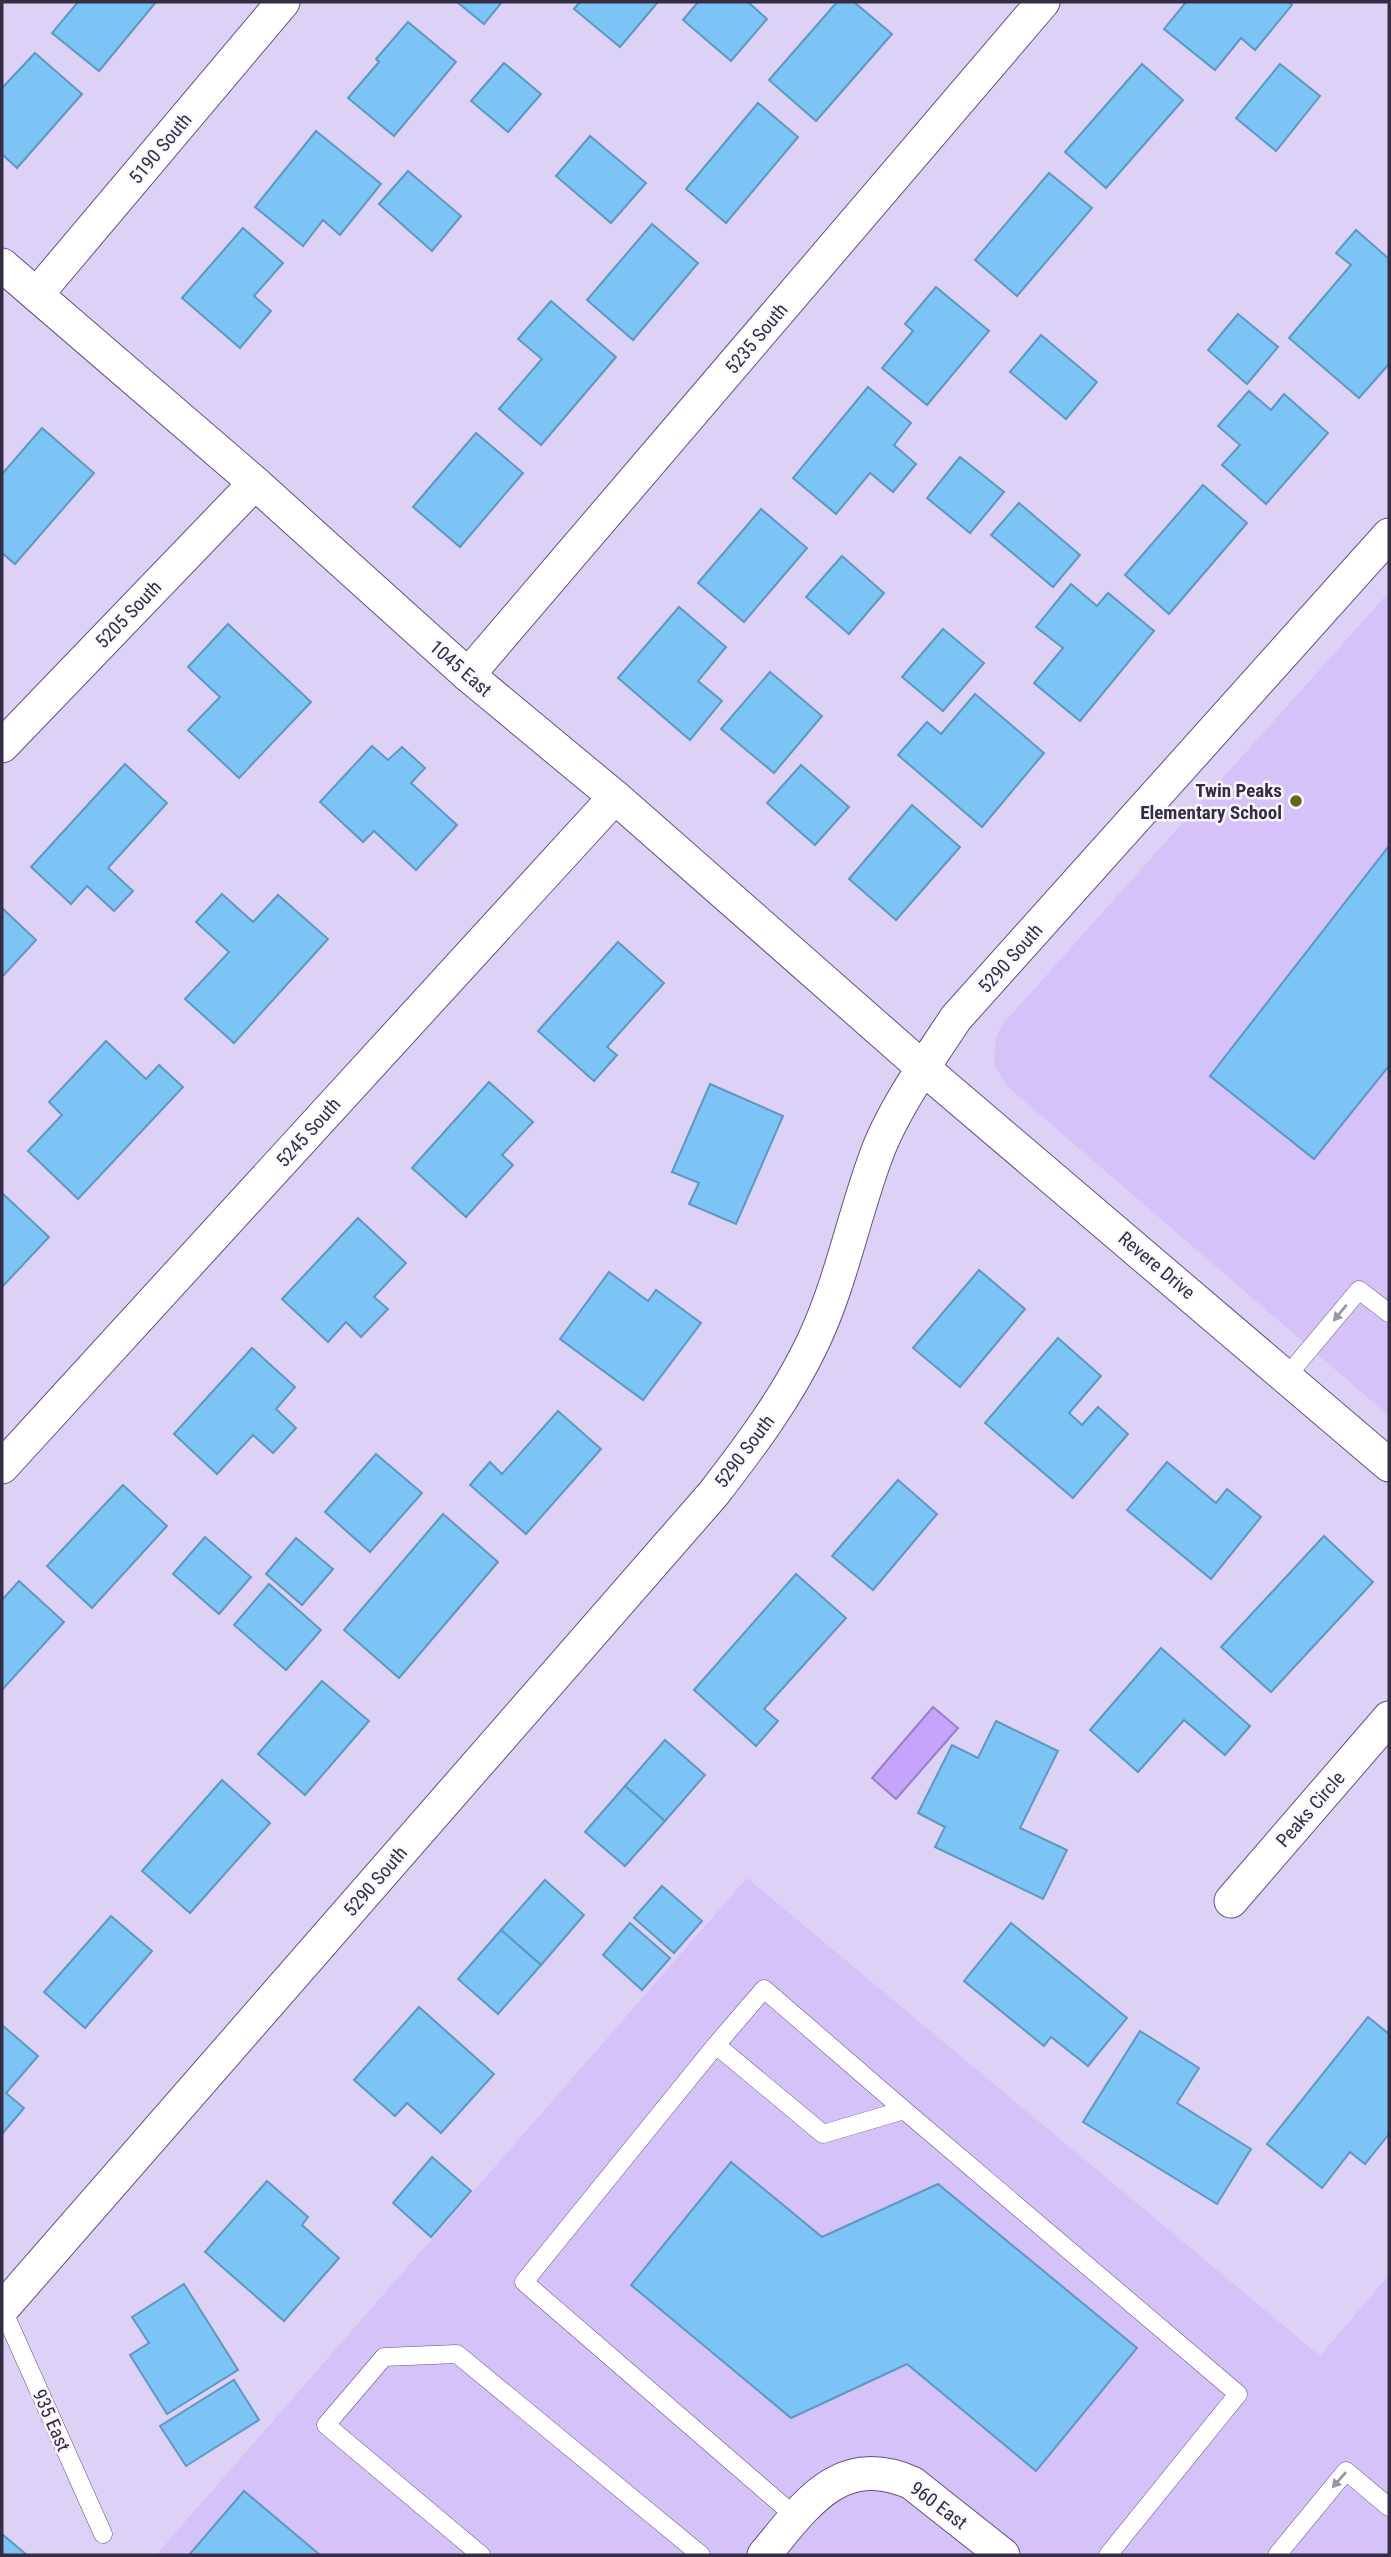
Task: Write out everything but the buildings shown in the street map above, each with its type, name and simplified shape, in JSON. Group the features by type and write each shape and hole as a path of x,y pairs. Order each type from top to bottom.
{"street":[{"name":"5190 South","path":"37,294 283,2"},
{"name":"5235 South","path":"468,675 1043,2"},
{"name":"1045 East","path":"2,265 254,483 468,675 615,797 923,1068"},
{"name":"5205 South","path":"2,746 254,483"},
{"name":"5290 South","path":"2,2308 714,1493 794,1380 814,1339 839,1273 876,1155 923,1068 956,1018 1389,535"},
{"name":"5245 South","path":"2,1467 615,797"},
{"name":"Revere Drive","path":"923,1068 1389,1465"},
{"name":"Peaks Circle","path":"1231,1901 1389,1718"},
{"name":"960 East","path":"796,2517 825,2487 852,2476 867,2474 900,2477 912,2483 1003,2555"},
{"path":"764,2555 796,2517"}],"lane":[{"path":"1287,1377 1359,1290 1389,1313"},
{"path":"796,2517 524,2282 764,1989 1238,2394 1108,2555"},
{"path":"716,2045 823,2134 904,2110"},
{"name":"935 East","path":"2,2308 103,2534"},
{"path":"481,2555 326,2425 384,2357 457,2354 701,2555"},
{"path":"1277,2555 1346,2471 1389,2507"}],"shaded area":[{"name":"Twin Peaks Elementary School","path":"1389,592 1389,1416 1016,1094 1005,1083 994,1064 996,1038 1002,1025"},
{"path":"933,1707 958,1728 896,1799 872,1778"},
{"path":"747,1878 1320,2356 1389,2275 1389,2555 156,2555"}],"place":[{"name":"Twin Peaks Elementary School","path":"1296,801"}]}
